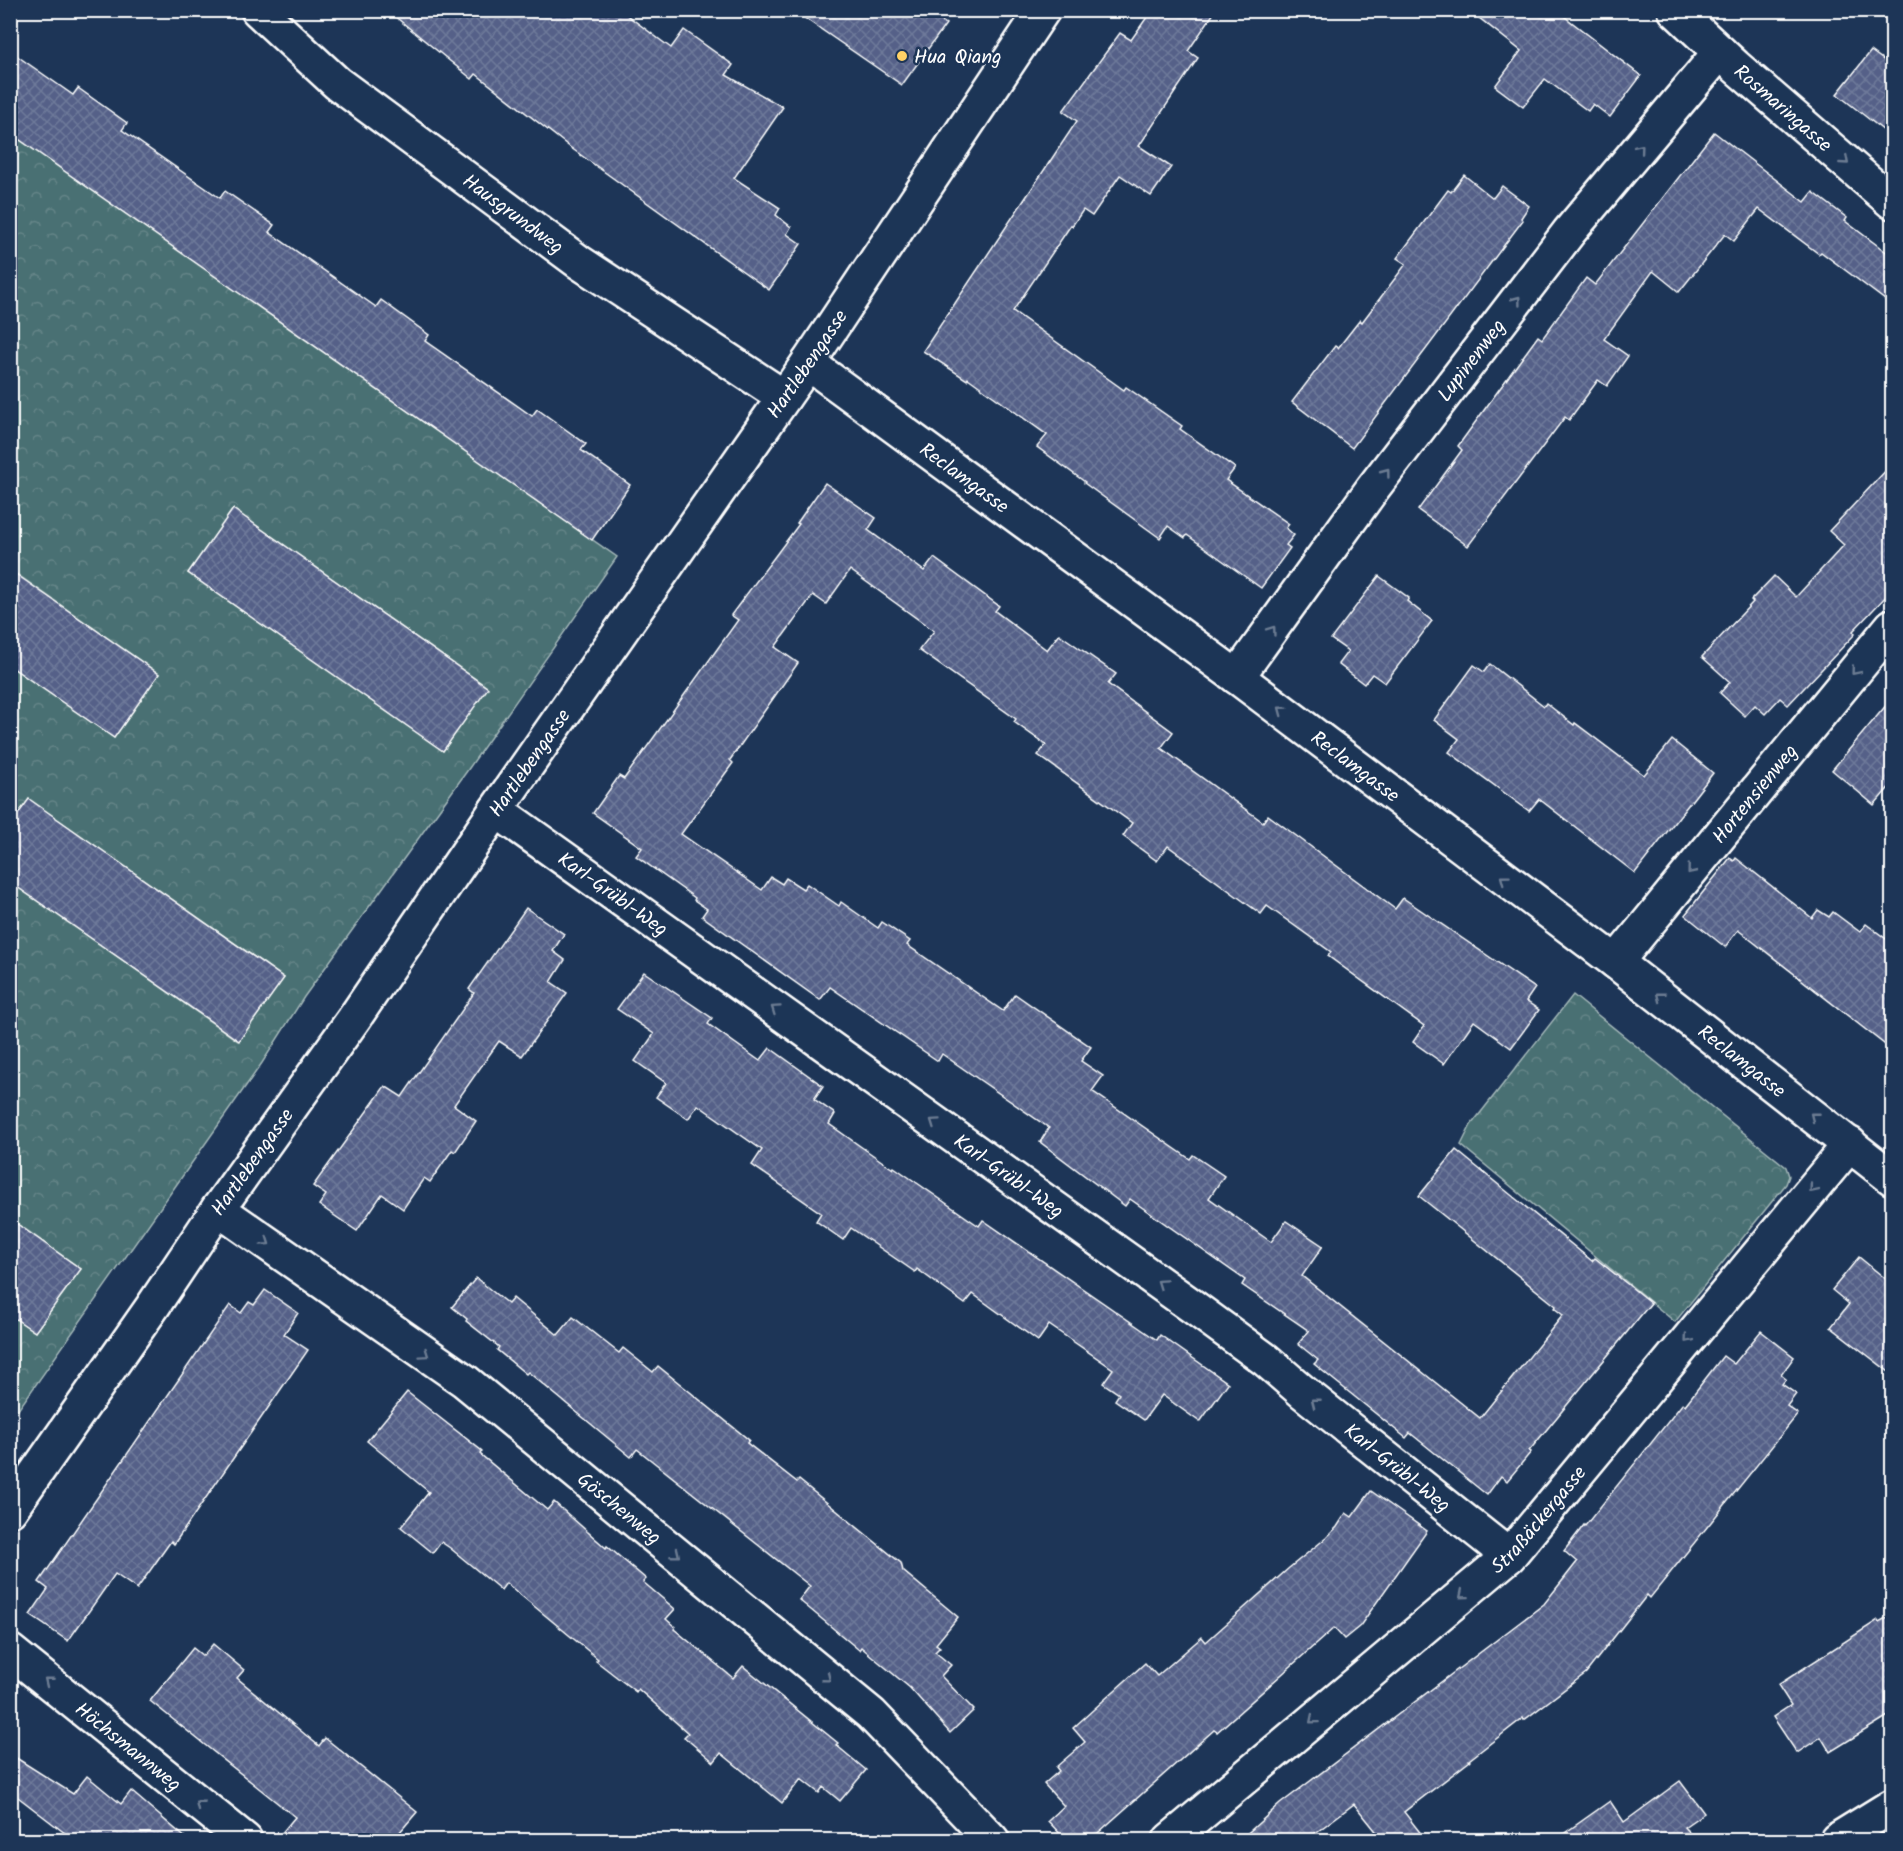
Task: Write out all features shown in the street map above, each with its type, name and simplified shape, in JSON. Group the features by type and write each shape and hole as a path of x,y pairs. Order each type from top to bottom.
{"street":[{"name":"Hausgrundweg","path":"258,10 337,82 579,262 784,398"},
{"name":"Hartlebengasse","path":"10,1510 784,398 1043,10"},
{"name":"Rosmaringasse","path":"1675,10 1893,202"},
{"name":"Lupinenweg","path":"1237,677 1373,488 1569,232 1720,52"},
{"name":"Reclamgasse","path":"808,363 1237,677 1616,962 1893,1178"},
{"name":"Hortensienweg","path":"1616,962 1893,626"},
{"name":"Karl-Grübl-Weg","path":"496,810 1220,1326 1266,1360 1509,1556"},
{"name":"Straßäckergasse","path":"1170,1840 1509,1556 1850,1144"},
{"name":"Göschenweg","path":"218,1209 474,1389 871,1714 992,1840"},
{"name":"Höchsmannweg","path":"10,1651 245,1840"},
{"path":"1838,1840 1893,1806"}],"green space":[{"path":"11,133 617,557 467,771 304,997 262,1063 11,1420 11,1315 35,1332 81,1269 11,1219 11,882 238,1041 284,978 29,799 11,825 11,666 114,738 159,674 11,570","holes":["233,509 487,687 443,751 188,573"]},
{"path":"1573,995 1786,1167 1789,1176 1786,1184 1675,1322 1461,1145 1471,1125"}],"building":[{"path":"387,10 620,10 671,48 684,30 733,65 726,75 783,107 734,178 780,208 776,215 791,227 787,234 801,244 769,290 571,148 476,74 472,79"},
{"path":"793,10 925,10 946,24 902,85"},
{"path":"1152,10 1216,10 1188,51 1198,58 1139,146 1171,167 1151,196 1120,175 1092,216 1083,210 1071,225 1013,311 1124,390 1126,387 1182,426 1180,429 1235,468 1226,480 1289,524 1286,528 1294,535 1286,545 1290,548 1261,588 1187,535 1185,538 1168,526 1160,538 1037,447 1047,435 968,378 967,380 923,351 1077,121 1063,111 1120,33 1131,40"},
{"path":"1469,10 1556,10 1641,76 1610,117 1593,104 1588,111 1545,79 1523,107 1495,86 1521,51"},
{"path":"10,51 73,95 78,88 127,123 122,130 220,198 225,191 274,225 269,232 376,307 381,300 429,335 425,341 532,416 537,409 586,444 581,450 630,485 592,540 10,133"},
{"path":"1871,51 1893,67 1893,138 1837,94"},
{"path":"1714,132 1805,202 1813,192 1847,218 1845,221 1893,257 1893,306 1759,209 1734,241 1725,234 1679,292 1653,271 1604,339 1628,356 1607,386 1598,380 1569,420 1565,417 1468,546 1418,510 1462,450 1458,446 1538,336 1542,339 1586,278 1595,285"},
{"path":"1464,175 1493,198 1502,186 1529,206 1521,218 1523,220 1352,448 1292,402 1335,346 1338,348 1360,320 1362,322 1406,264 1397,258 1448,190 1451,192"},
{"path":"1893,463 1893,589 1853,631 1855,634 1788,705 1780,698 1765,714 1755,705 1745,716 1720,693 1730,682 1702,657 1774,576 1796,597 1844,545 1829,531"},
{"path":"825,483 876,518 868,530 924,571 934,558 999,606 995,611 1047,650 1059,634 1116,674 1108,684 1173,732 1161,748 1263,822 1268,815 1395,909 1403,898 1535,988 1526,1001 1539,1010 1511,1048 1474,1021 1444,1064 1413,1042 1424,1026 1328,956 1331,952 1267,906 1261,914 1168,846 1157,861 1123,836 1132,823 1038,755 1046,745 1014,722 1016,719 919,650 934,631 850,570 826,604 813,595 775,647 798,663 730,760 733,763 681,834 762,890 771,877 782,884 786,878 803,889 807,884 839,906 841,902 878,928 882,922 910,941 907,945 1003,1011 1015,994 1091,1047 1081,1061 1103,1076 1092,1091 1190,1159 1193,1155 1224,1176 1209,1198 1271,1242 1286,1221 1323,1246 1302,1276 1480,1418 1563,1315 1554,1308 1556,1306 1419,1196 1456,1150 1592,1261 1595,1258 1651,1303 1507,1481 1501,1476 1487,1495 1410,1433 1406,1438 1314,1364 1318,1360 1298,1344 1309,1331 1242,1285 1245,1280 1130,1199 1125,1206 1040,1142 1049,1128 942,1054 938,1061 830,987 820,1000 702,916 707,909 636,856 642,848 593,813 619,776 624,779 738,620 731,615 799,524 797,523"},
{"path":"233,509 488,688 443,751 188,573"},
{"path":"10,570 159,674 114,738 10,666"},
{"path":"1379,576 1409,598 1407,601 1432,621 1385,683 1372,674 1364,684 1338,664 1348,651 1331,639"},
{"path":"1490,664 1544,706 1546,703 1574,725 1575,723 1644,775 1672,740 1713,773 1635,873 1539,799 1529,811 1449,752 1459,739 1434,720 1474,665 1484,672"},
{"path":"1893,697 1893,783 1874,805 1832,770"},
{"path":"29,799 284,978 239,1041 10,882 10,825"},
{"path":"1730,858 1734,861 1736,858 1812,918 1818,910 1829,917 1833,912 1860,932 1866,924 1893,944 1893,1051 1738,930 1725,947 1685,915"},
{"path":"526,908 564,934 553,951 565,960 551,982 567,993 522,1056 499,1041 454,1105 476,1121 455,1152 452,1150 430,1182 424,1178 403,1209 382,1194 357,1231 319,1205 326,1195 313,1186 385,1086 402,1097 474,993 469,989"},
{"path":"644,972 712,1018 708,1024 760,1061 770,1048 823,1086 814,1099 835,1114 829,1124 860,1146 979,1226 983,1220 1157,1340 1160,1335 1228,1383 1200,1422 1162,1395 1144,1420 1115,1400 1119,1394 1103,1383 1113,1369 1049,1325 1038,1341 973,1294 965,1304 917,1269 915,1272 851,1228 843,1240 816,1221 821,1213 752,1165 762,1150 698,1105 688,1119 656,1097 666,1083 635,1061 654,1034 617,1009"},
{"path":"10,1219 81,1269 35,1332 10,1315"},
{"path":"1859,1257 1893,1285 1893,1375 1831,1327 1849,1304 1832,1290"},
{"path":"476,1278 508,1304 513,1298 558,1335 573,1317 619,1353 623,1348 653,1372 658,1366 749,1440 747,1443 797,1482 799,1480 901,1563 903,1571 958,1617 936,1644 940,1647 935,1652 951,1665 941,1676 974,1710 950,1733 910,1688 861,1647 859,1650 799,1600 810,1586 637,1449 631,1457 528,1372 526,1374 497,1350 499,1347 452,1307"},
{"path":"265,1290 298,1313 284,1334 308,1350 174,1544 171,1541 137,1589 115,1574 68,1641 30,1615 48,1589 39,1582 230,1305 241,1313 249,1302 254,1305"},
{"path":"1761,1331 1794,1357 1781,1375 1786,1379 1782,1384 1796,1394 1787,1406 1798,1414 1650,1598 1647,1595 1586,1673 1524,1720 1523,1718 1404,1812 1426,1840 1383,1840 1354,1804 1306,1840 1240,1840 1280,1804 1544,1604 1577,1562 1564,1551 1584,1525 1723,1356 1734,1364"},
{"path":"407,1392 482,1451 480,1454 547,1510 554,1502 606,1548 607,1546 646,1579 643,1582 675,1609 666,1619 675,1627 674,1629 733,1678 743,1666 838,1743 836,1745 866,1770 840,1801 823,1787 819,1793 801,1779 782,1803 721,1753 714,1762 684,1737 688,1733 638,1689 636,1692 596,1661 598,1659 506,1583 501,1590 441,1542 433,1553 401,1527 429,1492 367,1441"},
{"path":"1371,1491 1427,1531 1360,1626 1344,1639 1334,1628 1090,1840 1066,1840 1048,1821 1064,1806 1044,1784 1059,1771 1056,1767 1085,1742 1073,1728 1145,1663 1157,1676 1202,1637 1206,1642 1326,1538 1346,1513 1352,1517"},
{"path":"1893,1614 1893,1713 1830,1752 1821,1737 1797,1753 1773,1717 1791,1705 1778,1685 1878,1620 1879,1622"},
{"path":"213,1644 244,1670 237,1678 319,1746 325,1738 417,1812 393,1840 276,1840 295,1817 150,1701 193,1648 203,1656"},
{"path":"10,1754 73,1794 87,1776 121,1804 131,1791 188,1840 74,1840 10,1791"},
{"path":"1680,1781 1704,1813 1684,1827 1696,1840 1555,1840 1610,1801 1624,1822"}],"place":[{"name":"Hua Qiang","path":"902,56"}]}
